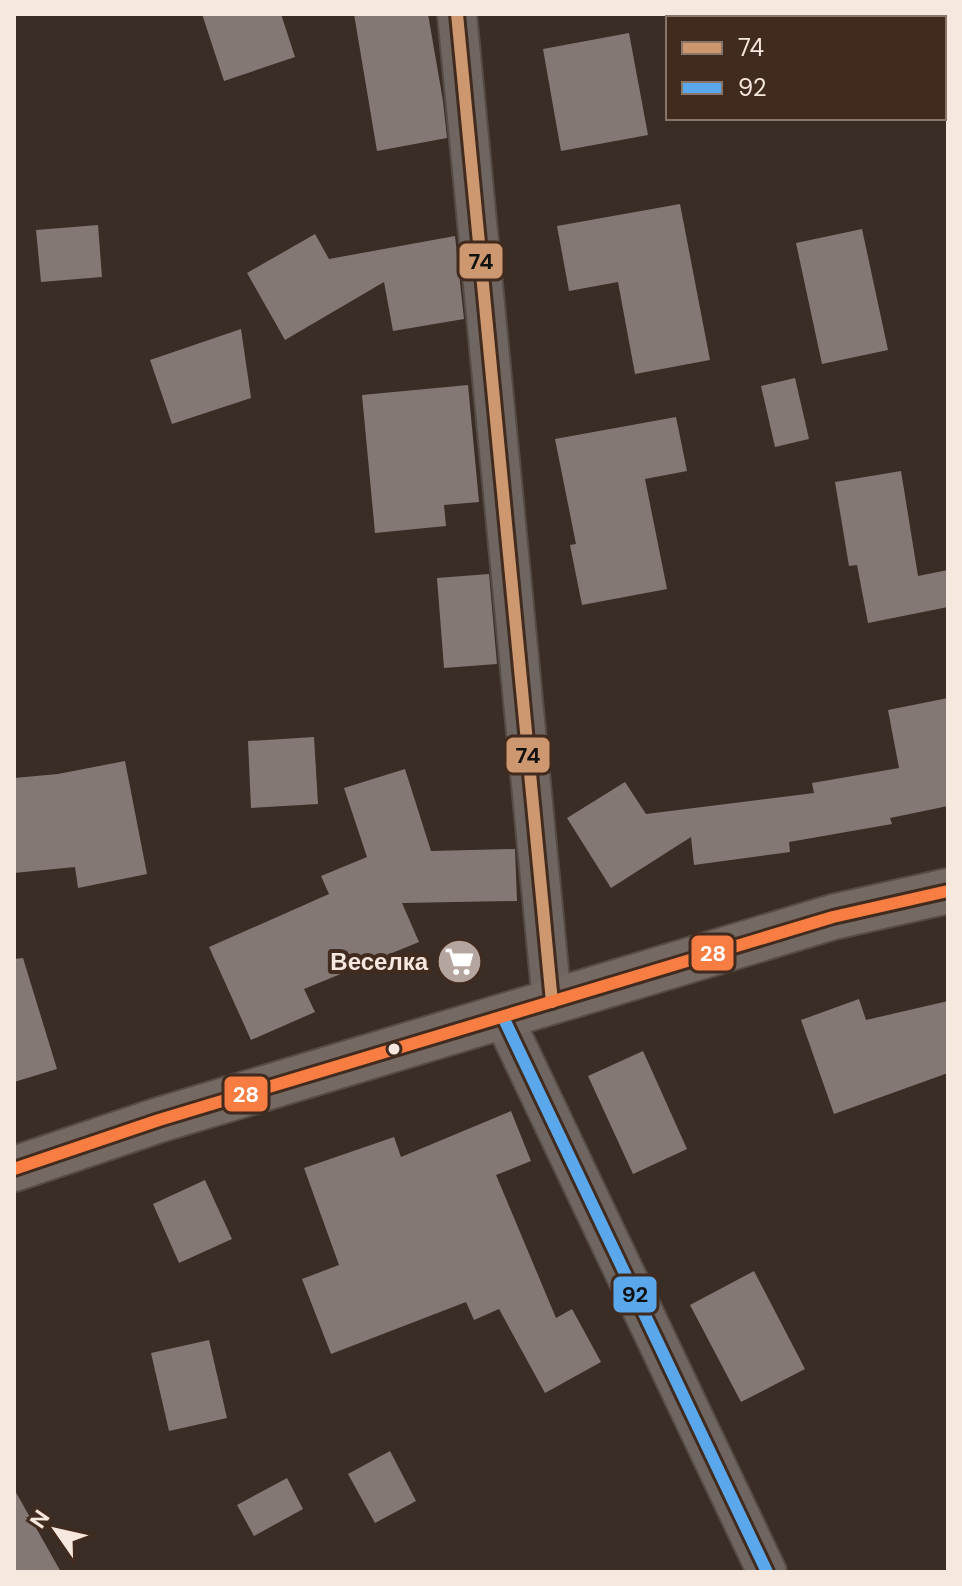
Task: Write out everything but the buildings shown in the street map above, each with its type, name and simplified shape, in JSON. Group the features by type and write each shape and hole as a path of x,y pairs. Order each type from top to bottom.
{"main road":[{"path":"14,1169 159,1120 833,917 948,891"}],"street":[{"path":"457,14 552,1002"},
{"path":"503,1017 767,1572"}],"transit line":[{"name":"74","path":"457,14 552,1002"},
{"name":"28","path":"14,1169 159,1120 833,917 948,891"},
{"name":"92","path":"503,1017 767,1572"}],"place":[{"name":"Веселка","path":"459,961"}]}
